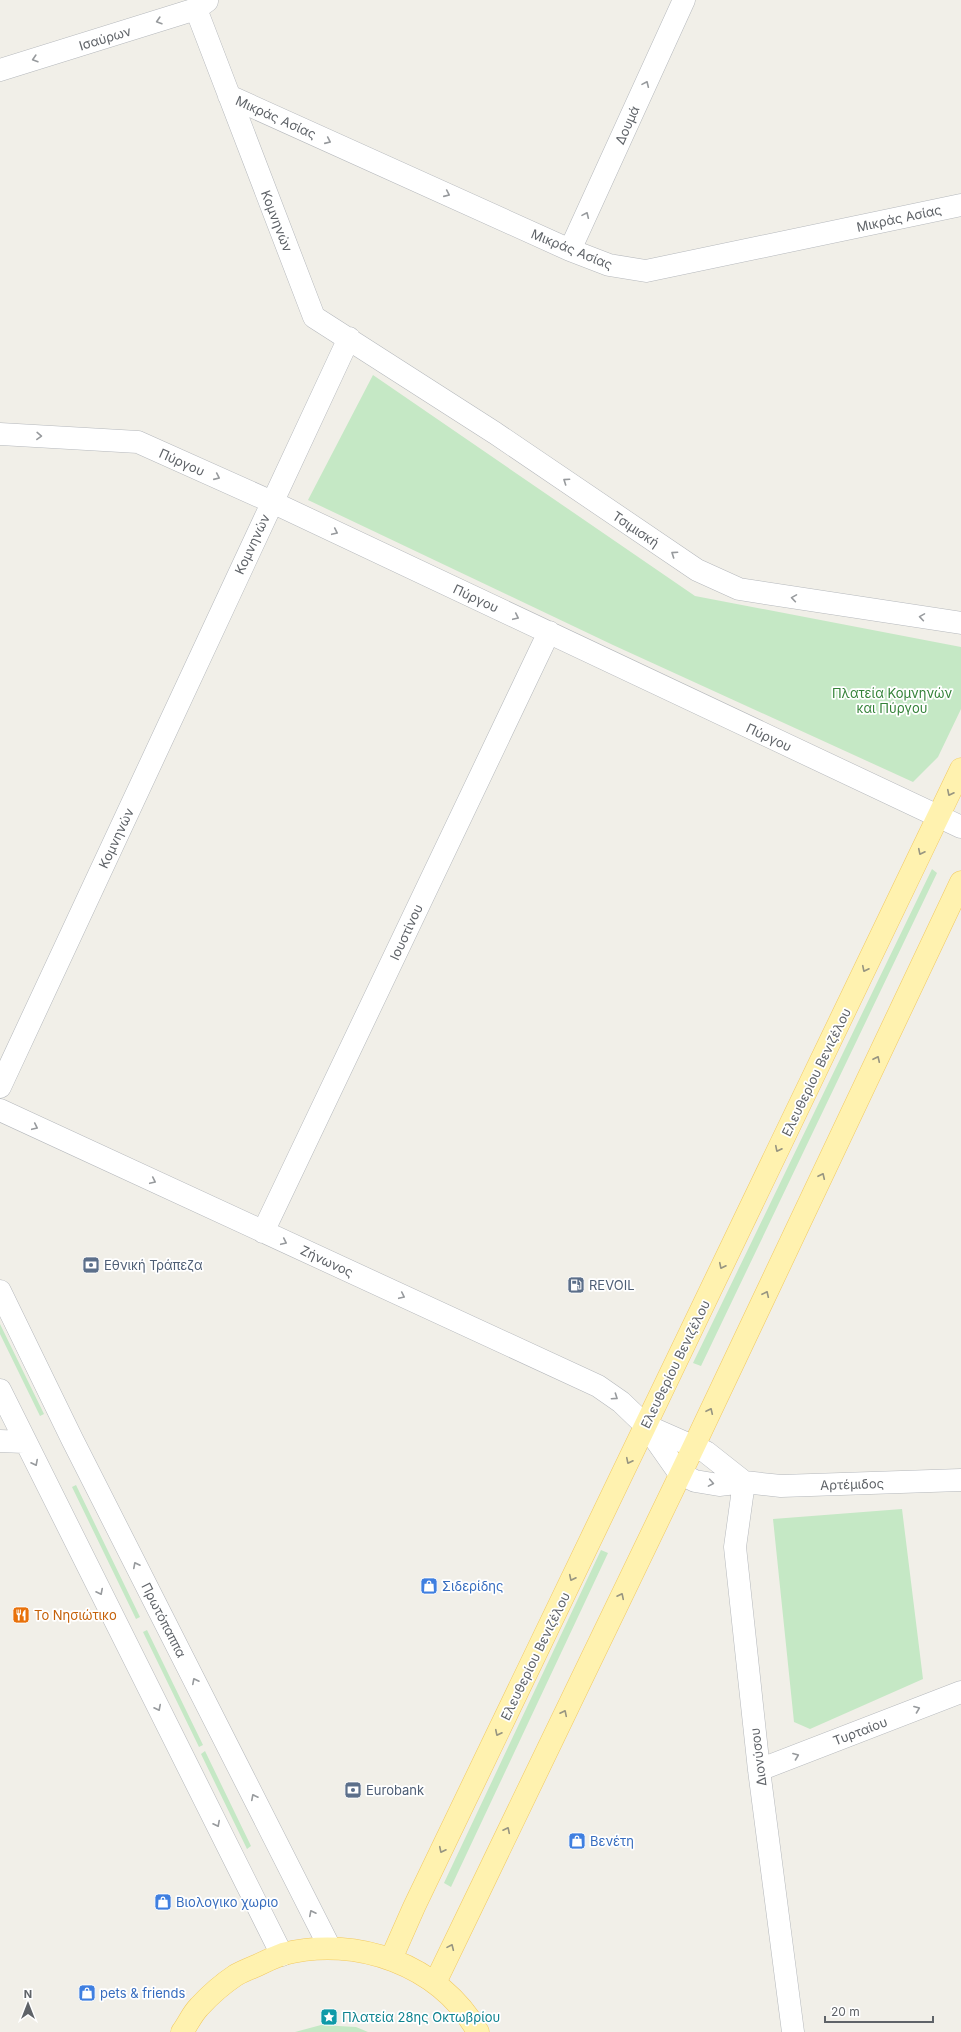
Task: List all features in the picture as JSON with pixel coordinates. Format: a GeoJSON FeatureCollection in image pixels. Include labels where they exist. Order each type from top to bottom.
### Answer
{"type":"FeatureCollection","features":[{"type":"Feature","properties":{"kind":"main road","name":"Ελευθερίου Βενιζέλου"},"geometry":{"type":"LineString","coordinates":[[391,1959],[421,1892],[961,769]]}},
{"type":"Feature","properties":{"kind":"main road"},"geometry":{"type":"LineString","coordinates":[[435,1983],[679,1473],[694,1446],[961,882]]}},
{"type":"Feature","properties":{"kind":"main road"},"geometry":{"type":"LineString","coordinates":[[182,2032],[198,2007],[236,1975],[282,1954],[330,1948],[361,1951],[391,1959],[414,1969],[435,1983],[470,2017],[478,2032]]}},
{"type":"Feature","properties":{"kind":"street","name":"Δουμά"},"geometry":{"type":"LineString","coordinates":[[570,250],[684,0]]}},
{"type":"Feature","properties":{"kind":"street","name":"Ισαύρων"},"geometry":{"type":"LineString","coordinates":[[0,70],[202,5]]}},
{"type":"Feature","properties":{"kind":"street","name":"Κομνηνών"},"geometry":{"type":"LineString","coordinates":[[0,1087],[349,338],[314,317],[229,96],[202,5]]}},
{"type":"Feature","properties":{"kind":"street","name":"Μικράς Ασίας"},"geometry":{"type":"LineString","coordinates":[[229,96],[570,250],[609,265],[646,271],[961,205]]}},
{"type":"Feature","properties":{"kind":"street","name":"Τσιμισκή"},"geometry":{"type":"LineString","coordinates":[[349,338],[495,433],[697,570],[739,589],[961,623]]}},
{"type":"Feature","properties":{"kind":"street","name":"Πύργου"},"geometry":{"type":"LineString","coordinates":[[0,434],[138,442],[272,502],[961,827]]}},
{"type":"Feature","properties":{"kind":"street","name":"Ιουστίνου"},"geometry":{"type":"LineString","coordinates":[[263,1232],[549,632]]}},
{"type":"Feature","properties":{"kind":"street","name":"Ζήνωνος"},"geometry":{"type":"LineString","coordinates":[[0,1110],[598,1386],[621,1402],[646,1426]]}},
{"type":"Feature","properties":{"kind":"street","name":"Πρωτόπαππα"},"geometry":{"type":"LineString","coordinates":[[0,1292],[72,1439],[330,1948]]}},
{"type":"Feature","properties":{"kind":"street"},"geometry":{"type":"LineString","coordinates":[[0,1390],[24,1442],[282,1954]]}},
{"type":"Feature","properties":{"kind":"street"},"geometry":{"type":"LineString","coordinates":[[646,1426],[694,1446],[721,1463],[744,1482]]}},
{"type":"Feature","properties":{"kind":"street"},"geometry":{"type":"LineString","coordinates":[[646,1426],[679,1473]]}},
{"type":"Feature","properties":{"kind":"street"},"geometry":{"type":"LineString","coordinates":[[0,1441],[24,1442]]}},
{"type":"Feature","properties":{"kind":"street","name":"Αρτέμιδος"},"geometry":{"type":"LineString","coordinates":[[679,1473],[696,1480],[719,1485],[744,1482],[781,1486],[961,1480]]}},
{"type":"Feature","properties":{"kind":"street","name":"Διονύσου"},"geometry":{"type":"LineString","coordinates":[[744,1482],[735,1547],[759,1770],[793,2032]]}},
{"type":"Feature","properties":{"kind":"street","name":"Τυρταίου"},"geometry":{"type":"LineString","coordinates":[[759,1770],[961,1692]]}},
{"type":"Feature","properties":{"kind":"green space","name":"Πλατεία Κομνηνών και Πύργου"},"geometry":{"type":"Polygon","coordinates":[[[373,375],[695,596],[961,647],[961,709],[938,757],[913,782],[613,645],[308,500],[373,375]]]}},
{"type":"Feature","properties":{"kind":"green space"},"geometry":{"type":"Polygon","coordinates":[[[932,869],[937,873],[701,1366],[693,1363],[932,869]]]}},
{"type":"Feature","properties":{"kind":"green space"},"geometry":{"type":"Polygon","coordinates":[[[0,1324],[44,1414],[40,1416],[0,1334],[0,1324]]]}},
{"type":"Feature","properties":{"kind":"green space"},"geometry":{"type":"Polygon","coordinates":[[[76,1485],[140,1617],[136,1619],[72,1487],[76,1485]]]}},
{"type":"Feature","properties":{"kind":"green space"},"geometry":{"type":"Polygon","coordinates":[[[902,1509],[923,1679],[810,1729],[794,1722],[773,1519],[902,1509]]]}},
{"type":"Feature","properties":{"kind":"green space"},"geometry":{"type":"Polygon","coordinates":[[[601,1550],[608,1553],[451,1887],[444,1883],[601,1550]]]}},
{"type":"Feature","properties":{"kind":"green space"},"geometry":{"type":"Polygon","coordinates":[[[147,1630],[203,1745],[199,1747],[143,1632],[147,1630]]]}},
{"type":"Feature","properties":{"kind":"green space"},"geometry":{"type":"Polygon","coordinates":[[[205,1751],[251,1846],[247,1849],[201,1754],[205,1751]]]}},
{"type":"Feature","properties":{"kind":"green space","name":"Πλατεία 28ης Οκτωβρίου"},"geometry":{"type":"Polygon","coordinates":[[[321,2025],[356,2027],[368,2032],[295,2032],[321,2025]]]}},
{"type":"Feature","properties":{"kind":"place","name":"Εθνική Τράπεζα"},"geometry":{"type":"Point","coordinates":[91,1265]}},
{"type":"Feature","properties":{"kind":"place","name":"REVOIL"},"geometry":{"type":"Point","coordinates":[576,1285]}},
{"type":"Feature","properties":{"kind":"place","name":"Σιδερίδης"},"geometry":{"type":"Point","coordinates":[429,1586]}},
{"type":"Feature","properties":{"kind":"place","name":"Το Νησιώτικο"},"geometry":{"type":"Point","coordinates":[21,1615]}},
{"type":"Feature","properties":{"kind":"place","name":"Eurobank"},"geometry":{"type":"Point","coordinates":[353,1790]}},
{"type":"Feature","properties":{"kind":"place","name":"Βενέτη"},"geometry":{"type":"Point","coordinates":[577,1841]}},
{"type":"Feature","properties":{"kind":"place","name":"Βιολογικο χωριο"},"geometry":{"type":"Point","coordinates":[163,1902]}},
{"type":"Feature","properties":{"kind":"place","name":"pets & friends"},"geometry":{"type":"Point","coordinates":[87,1993]}},
{"type":"Feature","properties":{"kind":"place","name":"Πλατεία 28ης Οκτωβρίου"},"geometry":{"type":"Point","coordinates":[329,2017]}}]}
